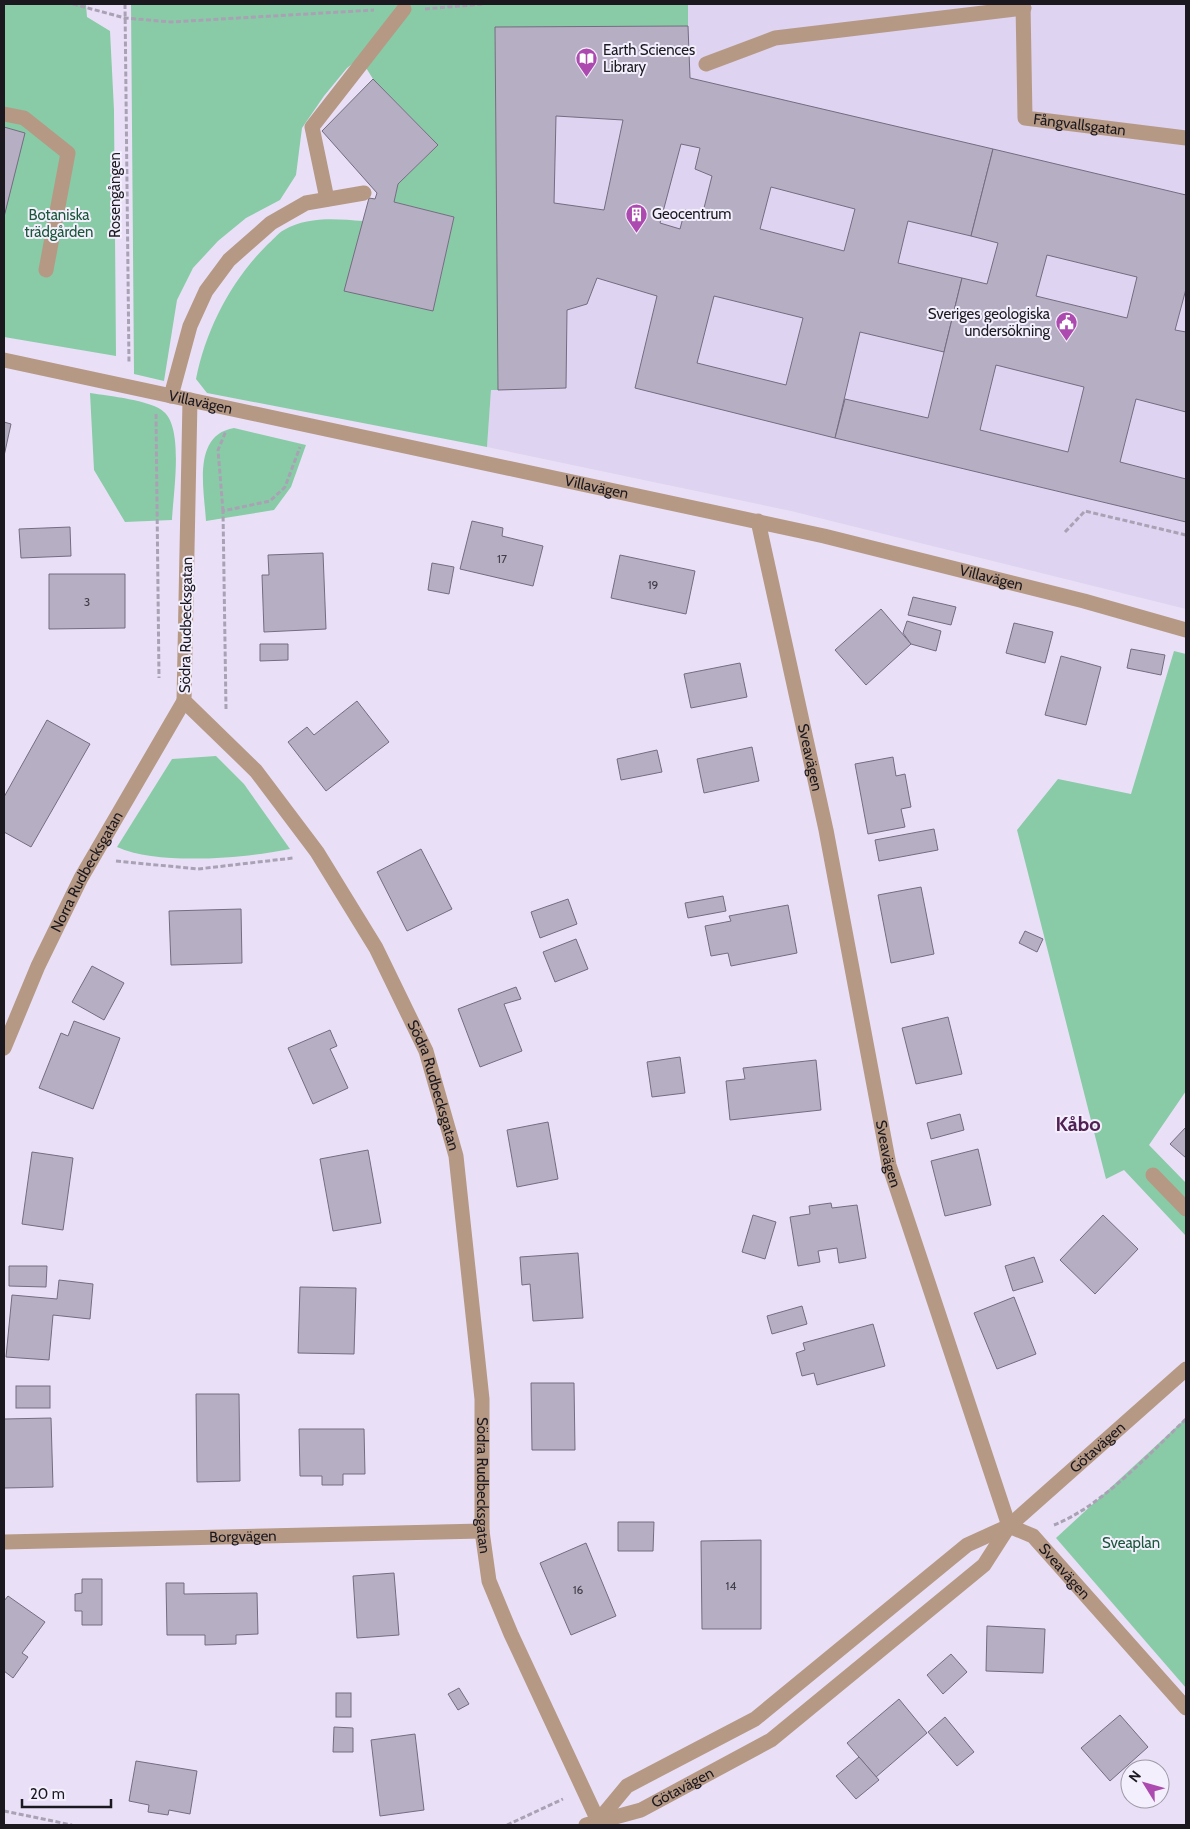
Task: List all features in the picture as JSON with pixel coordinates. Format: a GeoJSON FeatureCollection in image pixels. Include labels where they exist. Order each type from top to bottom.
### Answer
{"type":"FeatureCollection","features":[{"type":"Feature","properties":{"kind":"street"},"geometry":{"type":"LineString","coordinates":[[706,64],[775,38],[1024,6]]}},
{"type":"Feature","properties":{"kind":"street","name":"Fångvallsgatan"},"geometry":{"type":"LineString","coordinates":[[1024,6],[1025,118],[1186,138]]}},
{"type":"Feature","properties":{"kind":"street"},"geometry":{"type":"LineString","coordinates":[[327,199],[312,127],[404,9]]}},
{"type":"Feature","properties":{"kind":"street"},"geometry":{"type":"LineString","coordinates":[[4,114],[24,118],[68,152],[46,270]]}},
{"type":"Feature","properties":{"kind":"street"},"geometry":{"type":"LineString","coordinates":[[171,396],[190,326],[206,291],[229,260],[271,223],[306,203],[364,193]]}},
{"type":"Feature","properties":{"kind":"street","name":"Villavägen"},"geometry":{"type":"LineString","coordinates":[[4,360],[758,521],[1084,601],[1186,630]]}},
{"type":"Feature","properties":{"kind":"street","name":"Södra Rudbecksgatan"},"geometry":{"type":"LineString","coordinates":[[190,400],[184,702],[256,771],[319,855],[376,948],[426,1051],[456,1156],[482,1399],[482,1531],[489,1581],[595,1824]]}},
{"type":"Feature","properties":{"kind":"street","name":"Sveavägen"},"geometry":{"type":"LineString","coordinates":[[758,521],[826,830],[889,1165],[1009,1526],[1033,1536],[1186,1708]]}},
{"type":"Feature","properties":{"kind":"street","name":"Norra Rudbecksgatan"},"geometry":{"type":"LineString","coordinates":[[4,1048],[38,966],[92,858],[184,702]]}},
{"type":"Feature","properties":{"kind":"street"},"geometry":{"type":"LineString","coordinates":[[1153,1175],[1186,1209]]}},
{"type":"Feature","properties":{"kind":"street","name":"Götavägen"},"geometry":{"type":"LineString","coordinates":[[595,1824],[641,1810],[771,1740],[984,1565],[1009,1526],[1186,1369]]}},
{"type":"Feature","properties":{"kind":"street","name":"Götavägen"},"geometry":{"type":"LineString","coordinates":[[595,1824],[626,1786],[755,1719],[966,1544],[1009,1526]]}},
{"type":"Feature","properties":{"kind":"street","name":"Borgvägen"},"geometry":{"type":"LineString","coordinates":[[4,1542],[482,1531]]}},
{"type":"Feature","properties":{"kind":"path"},"geometry":{"type":"LineString","coordinates":[[73,4],[125,18],[171,22],[484,4]]}},
{"type":"Feature","properties":{"kind":"path","name":"Rosengången"},"geometry":{"type":"LineString","coordinates":[[125,4],[129,387]]}},
{"type":"Feature","properties":{"kind":"path"},"geometry":{"type":"LineString","coordinates":[[156,404],[159,683]]}},
{"type":"Feature","properties":{"kind":"path"},"geometry":{"type":"LineString","coordinates":[[223,511],[270,501],[285,486],[309,425]]}},
{"type":"Feature","properties":{"kind":"path"},"geometry":{"type":"LineString","coordinates":[[226,742],[223,511],[218,450],[227,429]]}},
{"type":"Feature","properties":{"kind":"path"},"geometry":{"type":"LineString","coordinates":[[1065,532],[1085,511],[1186,535]]}},
{"type":"Feature","properties":{"kind":"path"},"geometry":{"type":"LineString","coordinates":[[92,858],[198,869],[319,855]]}},
{"type":"Feature","properties":{"kind":"path"},"geometry":{"type":"LineString","coordinates":[[4,1811],[72,1825]]}},
{"type":"Feature","properties":{"kind":"shaded area"},"geometry":{"type":"Polygon","coordinates":[[[688,4],[1186,4],[1186,609],[791,511],[487,447],[491,390],[498,390],[495,27],[688,25],[688,4]]]}},
{"type":"Feature","properties":{"kind":"green space","name":"Botaniska trädgården"},"geometry":{"type":"Polygon","coordinates":[[[4,4],[86,4],[87,17],[110,31],[114,110],[116,356],[4,337],[4,4]]]}},
{"type":"Feature","properties":{"kind":"green space"},"geometry":{"type":"Polygon","coordinates":[[[131,4],[688,4],[688,26],[495,28],[498,390],[491,390],[487,447],[207,393],[196,379],[200,360],[213,324],[231,290],[267,245],[284,230],[303,222],[313,220],[363,221],[345,291],[433,311],[454,217],[394,202],[398,184],[438,145],[373,79],[360,58],[347,68],[324,96],[302,128],[296,175],[280,200],[246,218],[218,241],[193,268],[177,300],[164,381],[134,374],[131,4]]]}},
{"type":"Feature","properties":{"kind":"green space"},"geometry":{"type":"Polygon","coordinates":[[[90,393],[150,404],[164,412],[170,420],[176,447],[172,520],[125,522],[94,470],[90,393]]]}},
{"type":"Feature","properties":{"kind":"green space"},"geometry":{"type":"Polygon","coordinates":[[[234,428],[306,445],[291,487],[274,510],[206,521],[203,465],[206,452],[212,441],[221,433],[234,428]]]}},
{"type":"Feature","properties":{"kind":"green space"},"geometry":{"type":"Polygon","coordinates":[[[1174,651],[1186,654],[1186,1091],[1149,1145],[1186,1183],[1186,1236],[1124,1170],[1106,1179],[1017,830],[1058,779],[1131,794],[1174,651]]]}},
{"type":"Feature","properties":{"kind":"green space"},"geometry":{"type":"Polygon","coordinates":[[[216,756],[244,784],[290,849],[227,857],[178,858],[155,857],[117,847],[172,759],[216,756]]]}},
{"type":"Feature","properties":{"kind":"green space","name":"Sveaplan"},"geometry":{"type":"Polygon","coordinates":[[[1186,1418],[1186,1688],[1056,1538],[1186,1418]]]}},
{"type":"Feature","properties":{"kind":"building","name":"Geocentrum"},"geometry":{"type":"Polygon","coordinates":[[[688,26],[690,78],[993,149],[971,236],[908,221],[898,263],[962,278],[944,352],[860,332],[835,438],[635,388],[657,296],[597,278],[587,304],[567,310],[566,388],[498,390],[495,27],[688,26]],[[556,116],[554,203],[604,210],[623,120],[556,116]],[[681,144],[660,223],[680,229],[685,210],[702,216],[712,176],[695,169],[700,148],[681,144]],[[771,187],[760,229],[844,251],[855,209],[771,187]],[[714,296],[697,363],[786,385],[803,318],[714,296]]]}},
{"type":"Feature","properties":{"kind":"building"},"geometry":{"type":"Polygon","coordinates":[[[373,79],[438,145],[398,184],[394,202],[454,217],[433,311],[344,291],[369,198],[375,199],[377,193],[322,131],[373,79]]]}},
{"type":"Feature","properties":{"kind":"building"},"geometry":{"type":"Polygon","coordinates":[[[4,127],[25,133],[4,217],[4,127]]]}},
{"type":"Feature","properties":{"kind":"building","name":"Sveriges geologiska undersökning"},"geometry":{"type":"Polygon","coordinates":[[[993,149],[1186,195],[1186,289],[1175,330],[1186,332],[1186,412],[1136,399],[1120,462],[1186,479],[1186,522],[835,438],[845,399],[928,418],[962,278],[987,284],[998,243],[971,236],[993,149]],[[1047,255],[1036,296],[1127,318],[1137,277],[1047,255]],[[996,365],[980,430],[1068,452],[1084,387],[996,365]]]}},
{"type":"Feature","properties":{"kind":"building"},"geometry":{"type":"Polygon","coordinates":[[[4,422],[11,424],[4,456],[4,422]]]}},
{"type":"Feature","properties":{"kind":"building"},"geometry":{"type":"Polygon","coordinates":[[[472,521],[503,528],[502,536],[543,546],[533,586],[460,569],[472,521]]]}},
{"type":"Feature","properties":{"kind":"building"},"geometry":{"type":"Polygon","coordinates":[[[70,527],[71,556],[21,558],[19,529],[70,527]]]}},
{"type":"Feature","properties":{"kind":"building"},"geometry":{"type":"Polygon","coordinates":[[[323,553],[326,629],[264,632],[262,575],[269,575],[268,555],[323,553]]]}},
{"type":"Feature","properties":{"kind":"building"},"geometry":{"type":"Polygon","coordinates":[[[620,555],[695,571],[686,614],[611,598],[620,555]]]}},
{"type":"Feature","properties":{"kind":"building"},"geometry":{"type":"Polygon","coordinates":[[[432,563],[454,567],[449,594],[428,590],[432,563]]]}},
{"type":"Feature","properties":{"kind":"building"},"geometry":{"type":"Polygon","coordinates":[[[49,574],[125,574],[125,628],[49,629],[49,574]]]}},
{"type":"Feature","properties":{"kind":"building"},"geometry":{"type":"Polygon","coordinates":[[[913,597],[956,607],[951,625],[908,615],[913,597]]]}},
{"type":"Feature","properties":{"kind":"building"},"geometry":{"type":"Polygon","coordinates":[[[881,609],[911,644],[866,685],[835,650],[881,609]]]}},
{"type":"Feature","properties":{"kind":"building"},"geometry":{"type":"Polygon","coordinates":[[[907,621],[941,631],[936,651],[911,644],[903,633],[907,621]]]}},
{"type":"Feature","properties":{"kind":"building"},"geometry":{"type":"Polygon","coordinates":[[[1014,623],[1053,632],[1045,663],[1006,653],[1014,623]]]}},
{"type":"Feature","properties":{"kind":"building"},"geometry":{"type":"Polygon","coordinates":[[[260,644],[288,644],[288,660],[260,661],[260,644]]]}},
{"type":"Feature","properties":{"kind":"building"},"geometry":{"type":"Polygon","coordinates":[[[1131,649],[1165,655],[1161,675],[1127,668],[1131,649]]]}},
{"type":"Feature","properties":{"kind":"building"},"geometry":{"type":"Polygon","coordinates":[[[1061,656],[1101,667],[1086,725],[1045,715],[1061,656]]]}},
{"type":"Feature","properties":{"kind":"building"},"geometry":{"type":"Polygon","coordinates":[[[740,663],[747,697],[691,708],[684,674],[740,663]]]}},
{"type":"Feature","properties":{"kind":"building"},"geometry":{"type":"Polygon","coordinates":[[[357,701],[389,742],[326,791],[288,742],[307,727],[314,735],[357,701]]]}},
{"type":"Feature","properties":{"kind":"building"},"geometry":{"type":"Polygon","coordinates":[[[47,720],[90,744],[31,847],[4,832],[4,797],[47,720]]]}},
{"type":"Feature","properties":{"kind":"building"},"geometry":{"type":"Polygon","coordinates":[[[752,747],[759,781],[704,793],[697,759],[752,747]]]}},
{"type":"Feature","properties":{"kind":"building"},"geometry":{"type":"Polygon","coordinates":[[[657,750],[662,772],[621,780],[617,759],[657,750]]]}},
{"type":"Feature","properties":{"kind":"building"},"geometry":{"type":"Polygon","coordinates":[[[893,757],[896,776],[905,774],[911,807],[901,809],[905,827],[868,834],[855,764],[893,757]]]}},
{"type":"Feature","properties":{"kind":"building"},"geometry":{"type":"Polygon","coordinates":[[[934,829],[938,850],[879,861],[875,840],[934,829]]]}},
{"type":"Feature","properties":{"kind":"building"},"geometry":{"type":"Polygon","coordinates":[[[421,849],[452,909],[407,931],[377,872],[421,849]]]}},
{"type":"Feature","properties":{"kind":"building"},"geometry":{"type":"Polygon","coordinates":[[[921,887],[934,954],[891,963],[878,895],[921,887]]]}},
{"type":"Feature","properties":{"kind":"building"},"geometry":{"type":"Polygon","coordinates":[[[723,896],[726,911],[688,918],[685,903],[723,896]]]}},
{"type":"Feature","properties":{"kind":"building"},"geometry":{"type":"Polygon","coordinates":[[[568,899],[577,924],[540,938],[531,912],[568,899]]]}},
{"type":"Feature","properties":{"kind":"building"},"geometry":{"type":"Polygon","coordinates":[[[788,905],[797,953],[731,966],[728,953],[711,956],[705,926],[731,921],[729,916],[788,905]]]}},
{"type":"Feature","properties":{"kind":"building"},"geometry":{"type":"Polygon","coordinates":[[[241,909],[242,963],[171,965],[169,911],[241,909]]]}},
{"type":"Feature","properties":{"kind":"building"},"geometry":{"type":"Polygon","coordinates":[[[1025,931],[1043,939],[1037,952],[1019,943],[1025,931]]]}},
{"type":"Feature","properties":{"kind":"building"},"geometry":{"type":"Polygon","coordinates":[[[576,939],[588,969],[555,982],[543,952],[576,939]]]}},
{"type":"Feature","properties":{"kind":"building"},"geometry":{"type":"Polygon","coordinates":[[[92,966],[124,983],[104,1020],[72,1002],[92,966]]]}},
{"type":"Feature","properties":{"kind":"building"},"geometry":{"type":"Polygon","coordinates":[[[516,987],[521,999],[504,1004],[522,1051],[480,1067],[458,1009],[516,987]]]}},
{"type":"Feature","properties":{"kind":"building"},"geometry":{"type":"Polygon","coordinates":[[[948,1017],[962,1074],[916,1084],[902,1028],[948,1017]]]}},
{"type":"Feature","properties":{"kind":"building"},"geometry":{"type":"Polygon","coordinates":[[[74,1021],[120,1038],[93,1109],[39,1088],[61,1033],[68,1036],[74,1021]]]}},
{"type":"Feature","properties":{"kind":"building"},"geometry":{"type":"Polygon","coordinates":[[[330,1030],[337,1046],[330,1049],[348,1088],[313,1104],[288,1048],[330,1030]]]}},
{"type":"Feature","properties":{"kind":"building"},"geometry":{"type":"Polygon","coordinates":[[[680,1057],[685,1093],[652,1097],[647,1062],[680,1057]]]}},
{"type":"Feature","properties":{"kind":"building"},"geometry":{"type":"Polygon","coordinates":[[[816,1060],[821,1110],[730,1120],[726,1081],[745,1079],[743,1068],[816,1060]]]}},
{"type":"Feature","properties":{"kind":"building"},"geometry":{"type":"Polygon","coordinates":[[[960,1114],[964,1130],[931,1139],[927,1123],[960,1114]]]}},
{"type":"Feature","properties":{"kind":"building"},"geometry":{"type":"Polygon","coordinates":[[[548,1122],[558,1179],[517,1187],[507,1130],[548,1122]]]}},
{"type":"Feature","properties":{"kind":"building"},"geometry":{"type":"Polygon","coordinates":[[[1186,1127],[1186,1158],[1170,1144],[1186,1127]]]}},
{"type":"Feature","properties":{"kind":"building"},"geometry":{"type":"Polygon","coordinates":[[[978,1149],[991,1205],[945,1216],[931,1161],[978,1149]]]}},
{"type":"Feature","properties":{"kind":"building"},"geometry":{"type":"Polygon","coordinates":[[[368,1150],[381,1223],[333,1231],[320,1159],[368,1150]]]}},
{"type":"Feature","properties":{"kind":"building"},"geometry":{"type":"Polygon","coordinates":[[[32,1152],[73,1158],[63,1230],[22,1224],[32,1152]]]}},
{"type":"Feature","properties":{"kind":"building"},"geometry":{"type":"Polygon","coordinates":[[[831,1203],[832,1208],[857,1205],[866,1258],[839,1263],[837,1248],[818,1251],[820,1262],[798,1266],[790,1217],[810,1214],[809,1206],[831,1203]]]}},
{"type":"Feature","properties":{"kind":"building"},"geometry":{"type":"Polygon","coordinates":[[[753,1215],[776,1222],[765,1259],[742,1252],[753,1215]]]}},
{"type":"Feature","properties":{"kind":"building"},"geometry":{"type":"Polygon","coordinates":[[[1103,1215],[1138,1249],[1095,1294],[1060,1260],[1103,1215]]]}},
{"type":"Feature","properties":{"kind":"building"},"geometry":{"type":"Polygon","coordinates":[[[578,1253],[583,1318],[533,1321],[530,1284],[522,1285],[520,1257],[578,1253]]]}},
{"type":"Feature","properties":{"kind":"building"},"geometry":{"type":"Polygon","coordinates":[[[1034,1257],[1043,1282],[1013,1291],[1005,1266],[1034,1257]]]}},
{"type":"Feature","properties":{"kind":"building"},"geometry":{"type":"Polygon","coordinates":[[[9,1266],[47,1266],[46,1287],[9,1286],[9,1266]]]}},
{"type":"Feature","properties":{"kind":"building"},"geometry":{"type":"Polygon","coordinates":[[[59,1280],[93,1284],[90,1319],[53,1315],[49,1360],[6,1357],[12,1295],[57,1299],[59,1280]]]}},
{"type":"Feature","properties":{"kind":"building"},"geometry":{"type":"Polygon","coordinates":[[[300,1287],[356,1288],[354,1354],[298,1353],[300,1287]]]}},
{"type":"Feature","properties":{"kind":"building"},"geometry":{"type":"Polygon","coordinates":[[[1014,1297],[1036,1354],[997,1369],[974,1313],[1014,1297]]]}},
{"type":"Feature","properties":{"kind":"building"},"geometry":{"type":"Polygon","coordinates":[[[802,1306],[807,1324],[772,1334],[767,1316],[802,1306]]]}},
{"type":"Feature","properties":{"kind":"building"},"geometry":{"type":"Polygon","coordinates":[[[873,1324],[885,1366],[817,1385],[814,1373],[802,1376],[796,1353],[805,1350],[803,1343],[873,1324]]]}},
{"type":"Feature","properties":{"kind":"building"},"geometry":{"type":"Polygon","coordinates":[[[531,1383],[574,1383],[575,1450],[532,1450],[531,1383]]]}},
{"type":"Feature","properties":{"kind":"building"},"geometry":{"type":"Polygon","coordinates":[[[16,1386],[50,1386],[50,1408],[16,1408],[16,1386]]]}},
{"type":"Feature","properties":{"kind":"building"},"geometry":{"type":"Polygon","coordinates":[[[196,1394],[239,1394],[240,1481],[197,1482],[196,1394]]]}},
{"type":"Feature","properties":{"kind":"building"},"geometry":{"type":"Polygon","coordinates":[[[51,1418],[53,1487],[4,1488],[4,1419],[51,1418]]]}},
{"type":"Feature","properties":{"kind":"building"},"geometry":{"type":"Polygon","coordinates":[[[299,1429],[364,1429],[365,1474],[343,1474],[343,1485],[322,1485],[322,1476],[300,1476],[299,1429]]]}},
{"type":"Feature","properties":{"kind":"building"},"geometry":{"type":"Polygon","coordinates":[[[618,1522],[654,1522],[653,1551],[618,1551],[618,1522]]]}},
{"type":"Feature","properties":{"kind":"building"},"geometry":{"type":"Polygon","coordinates":[[[761,1540],[761,1629],[702,1629],[701,1541],[761,1540]]]}},
{"type":"Feature","properties":{"kind":"building"},"geometry":{"type":"Polygon","coordinates":[[[586,1543],[616,1616],[571,1635],[540,1563],[586,1543]]]}},
{"type":"Feature","properties":{"kind":"building"},"geometry":{"type":"Polygon","coordinates":[[[394,1573],[399,1635],[357,1638],[353,1576],[394,1573]]]}},
{"type":"Feature","properties":{"kind":"building"},"geometry":{"type":"Polygon","coordinates":[[[82,1579],[102,1579],[102,1625],[82,1625],[82,1611],[75,1611],[75,1594],[82,1593],[82,1579]]]}},
{"type":"Feature","properties":{"kind":"building"},"geometry":{"type":"Polygon","coordinates":[[[166,1583],[184,1583],[184,1594],[257,1593],[258,1634],[236,1635],[236,1644],[205,1645],[205,1635],[167,1635],[166,1583]]]}},
{"type":"Feature","properties":{"kind":"building"},"geometry":{"type":"Polygon","coordinates":[[[8,1596],[45,1622],[22,1653],[28,1657],[13,1678],[4,1671],[4,1601],[8,1596]]]}},
{"type":"Feature","properties":{"kind":"building"},"geometry":{"type":"Polygon","coordinates":[[[987,1626],[1045,1629],[1043,1673],[986,1671],[987,1626]]]}},
{"type":"Feature","properties":{"kind":"building"},"geometry":{"type":"Polygon","coordinates":[[[951,1654],[967,1672],[943,1694],[927,1675],[951,1654]]]}},
{"type":"Feature","properties":{"kind":"building"},"geometry":{"type":"Polygon","coordinates":[[[459,1688],[469,1704],[458,1710],[448,1694],[459,1688]]]}},
{"type":"Feature","properties":{"kind":"building"},"geometry":{"type":"Polygon","coordinates":[[[336,1693],[351,1693],[351,1717],[336,1717],[336,1693]]]}},
{"type":"Feature","properties":{"kind":"building"},"geometry":{"type":"Polygon","coordinates":[[[899,1699],[927,1733],[876,1777],[847,1743],[899,1699]]]}},
{"type":"Feature","properties":{"kind":"building"},"geometry":{"type":"Polygon","coordinates":[[[1120,1715],[1148,1747],[1135,1759],[1120,1759],[1120,1772],[1110,1781],[1081,1748],[1120,1715]]]}},
{"type":"Feature","properties":{"kind":"building"},"geometry":{"type":"Polygon","coordinates":[[[945,1717],[974,1752],[957,1766],[928,1732],[945,1717]]]}},
{"type":"Feature","properties":{"kind":"building"},"geometry":{"type":"Polygon","coordinates":[[[334,1727],[353,1728],[353,1752],[333,1752],[334,1727]]]}},
{"type":"Feature","properties":{"kind":"building"},"geometry":{"type":"Polygon","coordinates":[[[415,1734],[424,1810],[380,1816],[371,1740],[415,1734]]]}},
{"type":"Feature","properties":{"kind":"building"},"geometry":{"type":"Polygon","coordinates":[[[859,1757],[879,1780],[856,1799],[836,1776],[859,1757]]]}},
{"type":"Feature","properties":{"kind":"building"},"geometry":{"type":"Polygon","coordinates":[[[136,1761],[197,1771],[190,1814],[169,1810],[168,1815],[148,1812],[149,1805],[129,1801],[136,1761]]]}},
{"type":"Feature","properties":{"kind":"place","name":"Earth Sciences Library"},"geometry":{"type":"Point","coordinates":[587,78]}},
{"type":"Feature","properties":{"kind":"place","name":"Geocentrum"},"geometry":{"type":"Point","coordinates":[636,233]}},
{"type":"Feature","properties":{"kind":"place","name":"Sveriges geologiska undersökning"},"geometry":{"type":"Point","coordinates":[1066,342]}},
{"type":"Feature","properties":{"kind":"district","name":"Kåbo"},"geometry":{"type":"Point","coordinates":[1078,1124]}}]}
